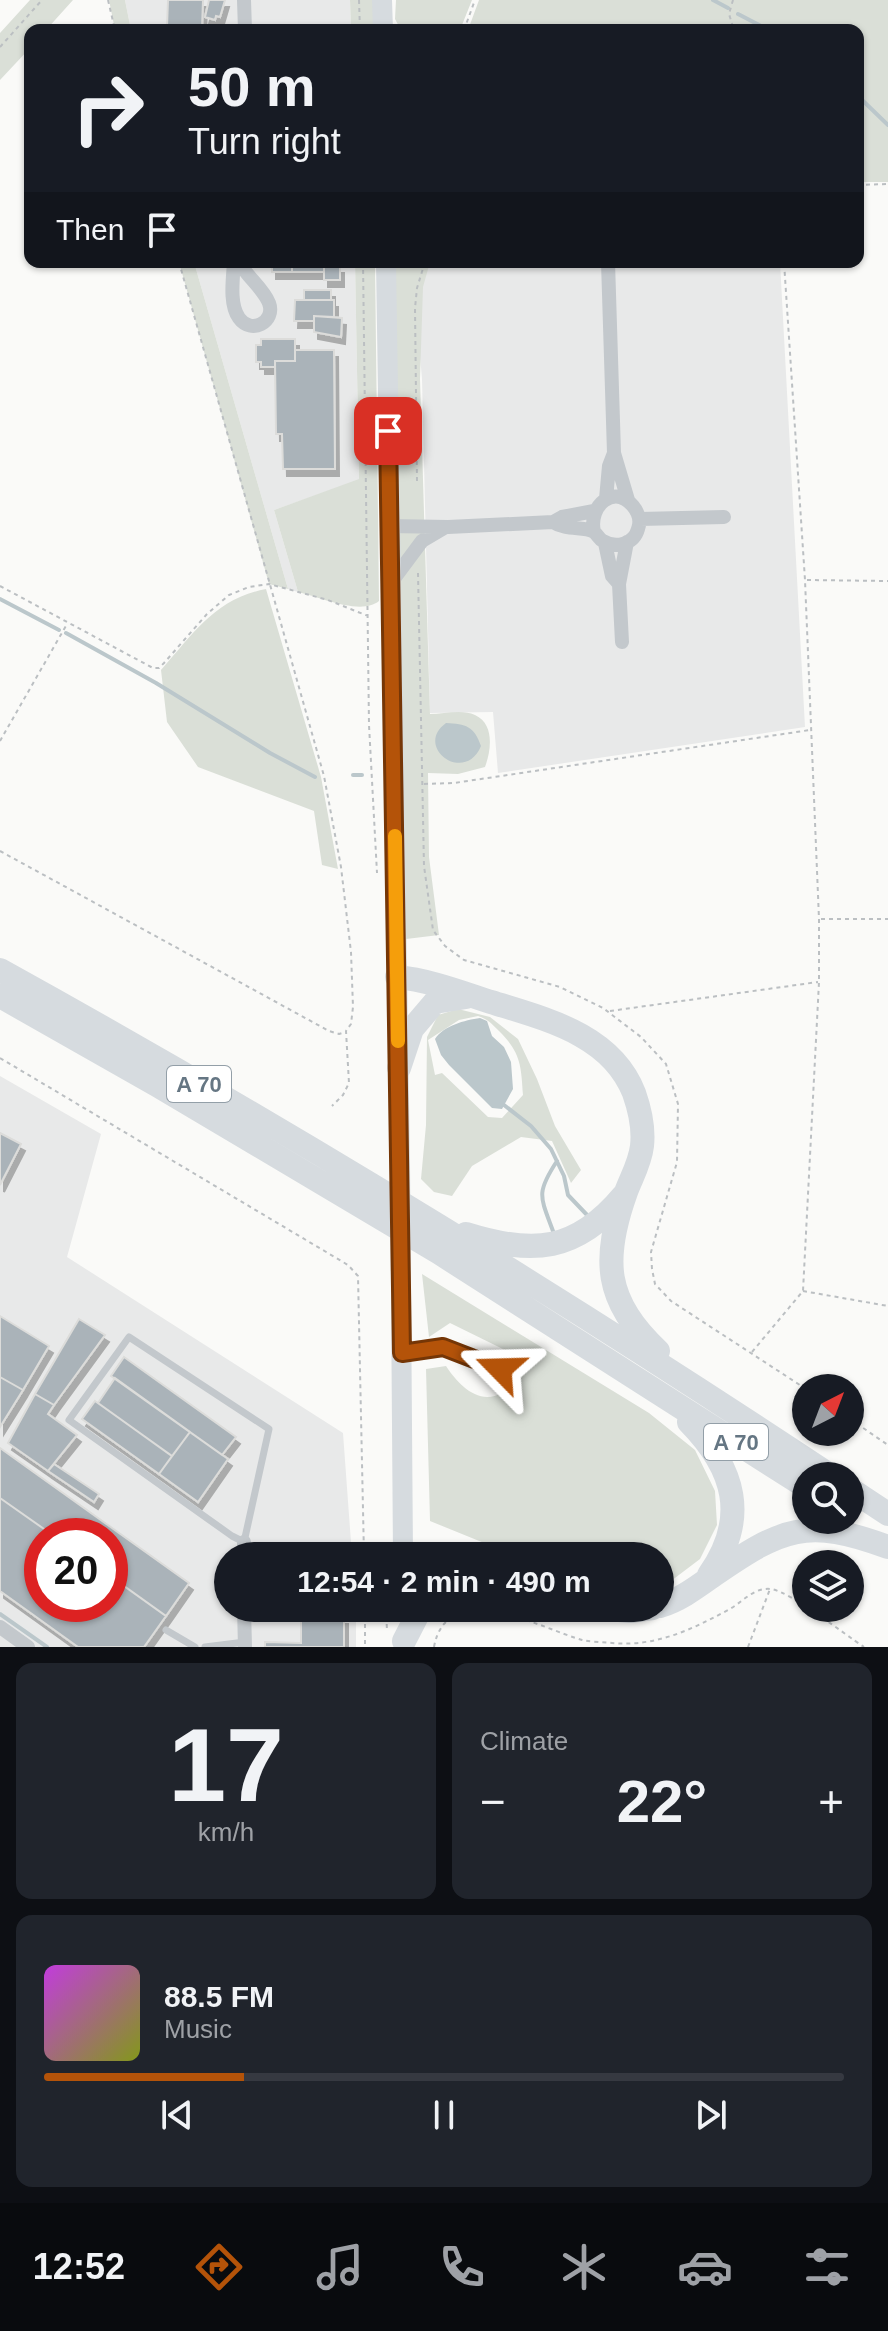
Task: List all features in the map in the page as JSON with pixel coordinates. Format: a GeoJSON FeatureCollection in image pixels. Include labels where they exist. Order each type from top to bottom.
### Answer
{"type":"FeatureCollection","features":[{"type":"Feature","properties":{"kind":"highway","name":"A 70"},"geometry":{"type":"LineString","coordinates":[[0,970],[339,1165],[810,1462]]}},
{"type":"Feature","properties":{"kind":"highway"},"geometry":{"type":"LineString","coordinates":[[397,977],[426,982],[555,1023],[603,1049],[620,1067],[639,1106],[643,1131],[639,1160],[626,1192],[611,1259],[612,1278],[618,1300],[632,1325],[701,1391]]}},
{"type":"Feature","properties":{"kind":"highway","name":"A 70"},"geometry":{"type":"LineString","coordinates":[[0,996],[438,1252],[792,1478]]}},
{"type":"Feature","properties":{"kind":"highway"},"geometry":{"type":"LineString","coordinates":[[399,1068],[412,1029],[435,1002],[472,996]]}},
{"type":"Feature","properties":{"kind":"highway"},"geometry":{"type":"LineString","coordinates":[[437,1225],[510,1245],[557,1243],[590,1230],[626,1192]]}},
{"type":"Feature","properties":{"kind":"highway"},"geometry":{"type":"LineString","coordinates":[[666,1397],[713,1449],[724,1467],[730,1488],[733,1511],[729,1539],[701,1584]]}},
{"type":"Feature","properties":{"kind":"highway"},"geometry":{"type":"LineString","coordinates":[[864,1498],[888,1514]]}},
{"type":"Feature","properties":{"kind":"highway"},"geometry":{"type":"LineString","coordinates":[[864,1527],[888,1545]]}},
{"type":"Feature","properties":{"kind":"highway"},"geometry":{"type":"LineString","coordinates":[[674,1600],[752,1549],[788,1534],[815,1529],[888,1545]]}},
{"type":"Feature","properties":{"kind":"highway"},"geometry":{"type":"LineString","coordinates":[[398,1641],[411,1622]]}},
{"type":"Feature","properties":{"kind":"main road"},"geometry":{"type":"LineString","coordinates":[[382,0],[383,24]]}},
{"type":"Feature","properties":{"kind":"main road"},"geometry":{"type":"LineString","coordinates":[[386,268],[403,1542]]}},
{"type":"Feature","properties":{"kind":"street"},"geometry":{"type":"LineString","coordinates":[[244,0],[245,24]]}},
{"type":"Feature","properties":{"kind":"street"},"geometry":{"type":"LineString","coordinates":[[608,268],[614,453],[628,500],[636,508],[640,519],[639,528],[627,542],[619,584],[622,642]]}},
{"type":"Feature","properties":{"kind":"street"},"geometry":{"type":"LineString","coordinates":[[606,499],[609,466],[614,453]]}},
{"type":"Feature","properties":{"kind":"street"},"geometry":{"type":"LineString","coordinates":[[619,584],[612,576],[605,543],[594,532],[592,521],[594,511],[606,499],[617,497],[628,500]]}},
{"type":"Feature","properties":{"kind":"street"},"geometry":{"type":"LineString","coordinates":[[389,526],[448,527],[553,522],[562,517],[594,511]]}},
{"type":"Feature","properties":{"kind":"street"},"geometry":{"type":"LineString","coordinates":[[640,519],[724,517]]}},
{"type":"Feature","properties":{"kind":"street"},"geometry":{"type":"LineString","coordinates":[[553,522],[561,528],[594,532]]}},
{"type":"Feature","properties":{"kind":"street"},"geometry":{"type":"LineString","coordinates":[[390,585],[422,541],[448,527]]}},
{"type":"Feature","properties":{"kind":"street"},"geometry":{"type":"LineString","coordinates":[[605,543],[616,545],[627,542]]}},
{"type":"Feature","properties":{"kind":"street"},"geometry":{"type":"LineString","coordinates":[[244,1622],[245,1645]]}},
{"type":"Feature","properties":{"kind":"street"},"geometry":{"type":"LineString","coordinates":[[0,1627],[28,1647]]}},
{"type":"Feature","properties":{"kind":"lane"},"geometry":{"type":"LineString","coordinates":[[129,1337],[269,1429],[244,1549],[232,1536],[69,1420],[129,1337]]}},
{"type":"Feature","properties":{"kind":"lane"},"geometry":{"type":"LineString","coordinates":[[402,1353],[443,1347],[500,1369]]}},
{"type":"Feature","properties":{"kind":"lane"},"geometry":{"type":"LineString","coordinates":[[166,1630],[188,1646],[195,1647]]}},
{"type":"Feature","properties":{"kind":"lane"},"geometry":{"type":"LineString","coordinates":[[205,1647],[245,1645]]}},
{"type":"Feature","properties":{"kind":"path"},"geometry":{"type":"LineString","coordinates":[[0,47],[42,0]]}},
{"type":"Feature","properties":{"kind":"path"},"geometry":{"type":"LineString","coordinates":[[108,0],[114,24]]}},
{"type":"Feature","properties":{"kind":"path"},"geometry":{"type":"LineString","coordinates":[[359,0],[360,24]]}},
{"type":"Feature","properties":{"kind":"path"},"geometry":{"type":"LineString","coordinates":[[466,24],[475,0]]}},
{"type":"Feature","properties":{"kind":"path"},"geometry":{"type":"LineString","coordinates":[[732,24],[729,14],[733,0]]}},
{"type":"Feature","properties":{"kind":"path"},"geometry":{"type":"LineString","coordinates":[[864,185],[888,184]]}},
{"type":"Feature","properties":{"kind":"path"},"geometry":{"type":"LineString","coordinates":[[0,851],[329,1031],[339,1034],[351,1024],[351,952],[341,867],[324,776],[181,268]]}},
{"type":"Feature","properties":{"kind":"path"},"geometry":{"type":"LineString","coordinates":[[363,268],[369,725],[377,876]]}},
{"type":"Feature","properties":{"kind":"path"},"geometry":{"type":"LineString","coordinates":[[417,481],[415,308],[423,268]]}},
{"type":"Feature","properties":{"kind":"path"},"geometry":{"type":"LineString","coordinates":[[752,1352],[803,1291],[819,982],[805,580],[784,268]]}},
{"type":"Feature","properties":{"kind":"path"},"geometry":{"type":"LineString","coordinates":[[805,580],[888,581]]}},
{"type":"Feature","properties":{"kind":"path"},"geometry":{"type":"LineString","coordinates":[[0,586],[146,666],[159,668],[207,614],[229,595],[249,587],[269,584],[328,600],[368,616]]}},
{"type":"Feature","properties":{"kind":"path"},"geometry":{"type":"LineString","coordinates":[[0,741],[68,623]]}},
{"type":"Feature","properties":{"kind":"path"},"geometry":{"type":"LineString","coordinates":[[423,784],[454,783],[811,730]]}},
{"type":"Feature","properties":{"kind":"path"},"geometry":{"type":"LineString","coordinates":[[819,919],[888,919]]}},
{"type":"Feature","properties":{"kind":"path"},"geometry":{"type":"LineString","coordinates":[[608,1012],[819,982]]}},
{"type":"Feature","properties":{"kind":"path"},"geometry":{"type":"LineString","coordinates":[[332,1106],[349,1083],[346,1031]]}},
{"type":"Feature","properties":{"kind":"path"},"geometry":{"type":"LineString","coordinates":[[0,1058],[348,1265],[358,1276],[364,1542]]}},
{"type":"Feature","properties":{"kind":"path"},"geometry":{"type":"LineString","coordinates":[[803,1291],[888,1306]]}},
{"type":"Feature","properties":{"kind":"path"},"geometry":{"type":"LineString","coordinates":[[864,1429],[888,1445]]}},
{"type":"Feature","properties":{"kind":"path"},"geometry":{"type":"LineString","coordinates":[[748,1647],[770,1589]]}},
{"type":"Feature","properties":{"kind":"path"},"geometry":{"type":"LineString","coordinates":[[365,1622],[365,1647]]}},
{"type":"Feature","properties":{"kind":"path"},"geometry":{"type":"LineString","coordinates":[[391,1622],[398,1641]]}},
{"type":"Feature","properties":{"kind":"shaded area"},"geometry":{"type":"Polygon","coordinates":[[[30,0],[73,0],[51,24],[24,24],[24,54],[0,80],[0,33],[30,0]]]}},
{"type":"Feature","properties":{"kind":"shaded area"},"geometry":{"type":"Polygon","coordinates":[[[109,0],[125,0],[130,24],[114,24],[109,0]]]}},
{"type":"Feature","properties":{"kind":"shaded area"},"geometry":{"type":"Polygon","coordinates":[[[125,0],[350,0],[351,24],[130,24],[125,0]]]}},
{"type":"Feature","properties":{"kind":"shaded area"},"geometry":{"type":"Polygon","coordinates":[[[350,0],[373,0],[373,24],[351,24],[350,0]]]}},
{"type":"Feature","properties":{"kind":"shaded area"},"geometry":{"type":"Polygon","coordinates":[[[396,0],[472,0],[462,24],[398,24],[396,0]]]}},
{"type":"Feature","properties":{"kind":"shaded area"},"geometry":{"type":"Polygon","coordinates":[[[479,0],[888,0],[888,182],[864,182],[864,24],[470,24],[479,0]]]}},
{"type":"Feature","properties":{"kind":"shaded area"},"geometry":{"type":"Polygon","coordinates":[[[181,268],[196,268],[288,589],[269,584],[181,268]]]}},
{"type":"Feature","properties":{"kind":"shaded area"},"geometry":{"type":"Polygon","coordinates":[[[196,268],[355,268],[359,480],[274,510],[298,592],[288,589],[196,268]]]}},
{"type":"Feature","properties":{"kind":"shaded area"},"geometry":{"type":"Polygon","coordinates":[[[355,268],[375,268],[379,601],[362,607],[351,606],[298,592],[274,510],[359,479],[355,268]]]}},
{"type":"Feature","properties":{"kind":"shaded area"},"geometry":{"type":"Polygon","coordinates":[[[387,268],[428,268],[423,287],[420,379],[430,714],[459,712],[475,715],[486,725],[490,738],[485,767],[458,774],[428,773],[429,857],[439,935],[398,940],[387,268]]]}},
{"type":"Feature","properties":{"kind":"shaded area"},"geometry":{"type":"Polygon","coordinates":[[[413,268],[780,268],[805,727],[498,773],[493,712],[430,713],[422,379],[413,268]]]}},
{"type":"Feature","properties":{"kind":"shaded area"},"geometry":{"type":"Polygon","coordinates":[[[266,589],[321,777],[338,869],[322,865],[314,811],[198,767],[167,722],[161,670],[219,609],[248,594],[266,589]]]}},
{"type":"Feature","properties":{"kind":"shaded area"},"geometry":{"type":"Polygon","coordinates":[[[446,723],[464,725],[472,730],[481,746],[474,757],[464,762],[454,762],[438,751],[435,742],[437,732],[446,723]]]}},
{"type":"Feature","properties":{"kind":"shaded area"},"geometry":{"type":"Polygon","coordinates":[[[458,1009],[490,1017],[518,1039],[555,1126],[581,1170],[571,1183],[552,1141],[521,1137],[472,1166],[452,1196],[434,1192],[421,1179],[426,1125],[427,1037],[438,1015],[458,1009]],[[481,1017],[459,1020],[428,1040],[435,1075],[442,1073],[488,1117],[502,1118],[523,1095],[520,1067],[516,1053],[506,1039],[481,1017]]]}},
{"type":"Feature","properties":{"kind":"shaded area"},"geometry":{"type":"Polygon","coordinates":[[[480,1018],[487,1021],[492,1036],[504,1047],[511,1062],[513,1089],[502,1109],[492,1108],[449,1065],[435,1039],[449,1027],[480,1018]]]}},
{"type":"Feature","properties":{"kind":"shaded area"},"geometry":{"type":"Polygon","coordinates":[[[0,1076],[101,1134],[67,1257],[343,1433],[351,1542],[214,1542],[214,1622],[356,1622],[356,1647],[0,1647],[0,1076]]]}},
{"type":"Feature","properties":{"kind":"shaded area"},"geometry":{"type":"Polygon","coordinates":[[[422,1274],[649,1413],[695,1450],[715,1491],[717,1525],[700,1559],[674,1579],[674,1542],[482,1542],[430,1521],[426,1369],[446,1366],[463,1386],[485,1397],[506,1391],[517,1379],[517,1370],[513,1354],[450,1323],[429,1337],[422,1274]]]}},
{"type":"Feature","properties":{"kind":"building"},"geometry":{"type":"Polygon","coordinates":[[[168,0],[203,0],[202,24],[167,24],[168,0]]]}},
{"type":"Feature","properties":{"kind":"building"},"geometry":{"type":"Polygon","coordinates":[[[209,0],[225,0],[220,17],[216,16],[215,20],[205,17],[209,0]]]}},
{"type":"Feature","properties":{"kind":"building"},"geometry":{"type":"Polygon","coordinates":[[[272,268],[292,268],[292,272],[272,272],[272,268]]]}},
{"type":"Feature","properties":{"kind":"building"},"geometry":{"type":"Polygon","coordinates":[[[292,268],[324,268],[324,272],[292,272],[292,268]]]}},
{"type":"Feature","properties":{"kind":"building"},"geometry":{"type":"Polygon","coordinates":[[[324,268],[340,268],[340,280],[324,280],[324,268]]]}},
{"type":"Feature","properties":{"kind":"building"},"geometry":{"type":"Polygon","coordinates":[[[304,290],[331,290],[331,300],[304,300],[304,290]]]}},
{"type":"Feature","properties":{"kind":"building"},"geometry":{"type":"Polygon","coordinates":[[[295,300],[334,300],[334,317],[314,316],[314,321],[294,321],[295,300]]]}},
{"type":"Feature","properties":{"kind":"building"},"geometry":{"type":"Polygon","coordinates":[[[314,316],[342,318],[341,337],[314,332],[314,316]]]}},
{"type":"Feature","properties":{"kind":"building"},"geometry":{"type":"Polygon","coordinates":[[[261,339],[295,339],[295,361],[275,361],[275,367],[261,367],[261,362],[256,362],[256,345],[261,345],[261,339]]]}},
{"type":"Feature","properties":{"kind":"building"},"geometry":{"type":"Polygon","coordinates":[[[295,350],[334,350],[335,469],[283,469],[282,434],[276,434],[275,361],[295,361],[295,350]]]}},
{"type":"Feature","properties":{"kind":"building"},"geometry":{"type":"Polygon","coordinates":[[[0,1133],[21,1144],[0,1185],[0,1133]]]}},
{"type":"Feature","properties":{"kind":"building"},"geometry":{"type":"Polygon","coordinates":[[[0,1316],[49,1346],[23,1390],[0,1377],[0,1316]]]}},
{"type":"Feature","properties":{"kind":"building"},"geometry":{"type":"Polygon","coordinates":[[[79,1319],[105,1335],[54,1405],[35,1394],[79,1319]]]}},
{"type":"Feature","properties":{"kind":"building"},"geometry":{"type":"Polygon","coordinates":[[[124,1357],[236,1437],[222,1455],[111,1376],[124,1357]]]}},
{"type":"Feature","properties":{"kind":"building"},"geometry":{"type":"Polygon","coordinates":[[[0,1377],[23,1390],[0,1427],[0,1377]]]}},
{"type":"Feature","properties":{"kind":"building"},"geometry":{"type":"Polygon","coordinates":[[[115,1378],[190,1432],[172,1456],[98,1403],[115,1378]]]}},
{"type":"Feature","properties":{"kind":"building"},"geometry":{"type":"Polygon","coordinates":[[[35,1394],[54,1405],[48,1414],[77,1435],[48,1471],[8,1443],[35,1394]]]}},
{"type":"Feature","properties":{"kind":"building"},"geometry":{"type":"Polygon","coordinates":[[[95,1401],[172,1456],[159,1474],[82,1419],[95,1401]]]}},
{"type":"Feature","properties":{"kind":"building"},"geometry":{"type":"Polygon","coordinates":[[[190,1432],[228,1459],[198,1502],[159,1474],[190,1432]]]}},
{"type":"Feature","properties":{"kind":"building"},"geometry":{"type":"Polygon","coordinates":[[[0,1448],[98,1518],[28,1518],[0,1498],[0,1448]]]}},
{"type":"Feature","properties":{"kind":"building"},"geometry":{"type":"Polygon","coordinates":[[[54,1464],[99,1494],[94,1502],[48,1471],[54,1464]]]}},
{"type":"Feature","properties":{"kind":"building"},"geometry":{"type":"Polygon","coordinates":[[[0,1498],[28,1518],[24,1518],[24,1608],[0,1591],[0,1498]]]}},
{"type":"Feature","properties":{"kind":"building"},"geometry":{"type":"Polygon","coordinates":[[[128,1539],[189,1583],[166,1616],[128,1589],[128,1539]]]}},
{"type":"Feature","properties":{"kind":"building"},"geometry":{"type":"Polygon","coordinates":[[[128,1589],[166,1616],[144,1647],[78,1647],[43,1622],[128,1622],[128,1589]]]}},
{"type":"Feature","properties":{"kind":"building"},"geometry":{"type":"Polygon","coordinates":[[[301,1622],[344,1622],[344,1647],[265,1647],[265,1642],[301,1643],[301,1622]]]}},
{"type":"Feature","properties":{"kind":"waterway"},"geometry":{"type":"LineString","coordinates":[[713,0],[728,8]]}},
{"type":"Feature","properties":{"kind":"waterway"},"geometry":{"type":"LineString","coordinates":[[738,14],[757,24]]}},
{"type":"Feature","properties":{"kind":"waterway"},"geometry":{"type":"LineString","coordinates":[[864,102],[888,125]]}},
{"type":"Feature","properties":{"kind":"waterway"},"geometry":{"type":"LineString","coordinates":[[0,599],[59,630]]}},
{"type":"Feature","properties":{"kind":"waterway"},"geometry":{"type":"LineString","coordinates":[[66,633],[315,777]]}},
{"type":"Feature","properties":{"kind":"waterway"},"geometry":{"type":"LineString","coordinates":[[353,775],[362,775]]}},
{"type":"Feature","properties":{"kind":"waterway"},"geometry":{"type":"LineString","coordinates":[[504,1105],[531,1126],[551,1149],[564,1176],[568,1195],[588,1216]]}},
{"type":"Feature","properties":{"kind":"waterway"},"geometry":{"type":"LineString","coordinates":[[553,1231],[542,1195],[557,1161]]}},
{"type":"Feature","properties":{"kind":"waterway"},"geometry":{"type":"LineString","coordinates":[[0,1614],[47,1647]]}},
{"type":"Feature","properties":{"kind":"slow traffic"},"geometry":{"type":"LineString","coordinates":[[395,836],[398,1041]]}},
{"type":"Feature","properties":{"kind":"route"},"geometry":{"type":"LineString","coordinates":[[388,431],[402,1353],[443,1347],[500,1369]]}}]}
